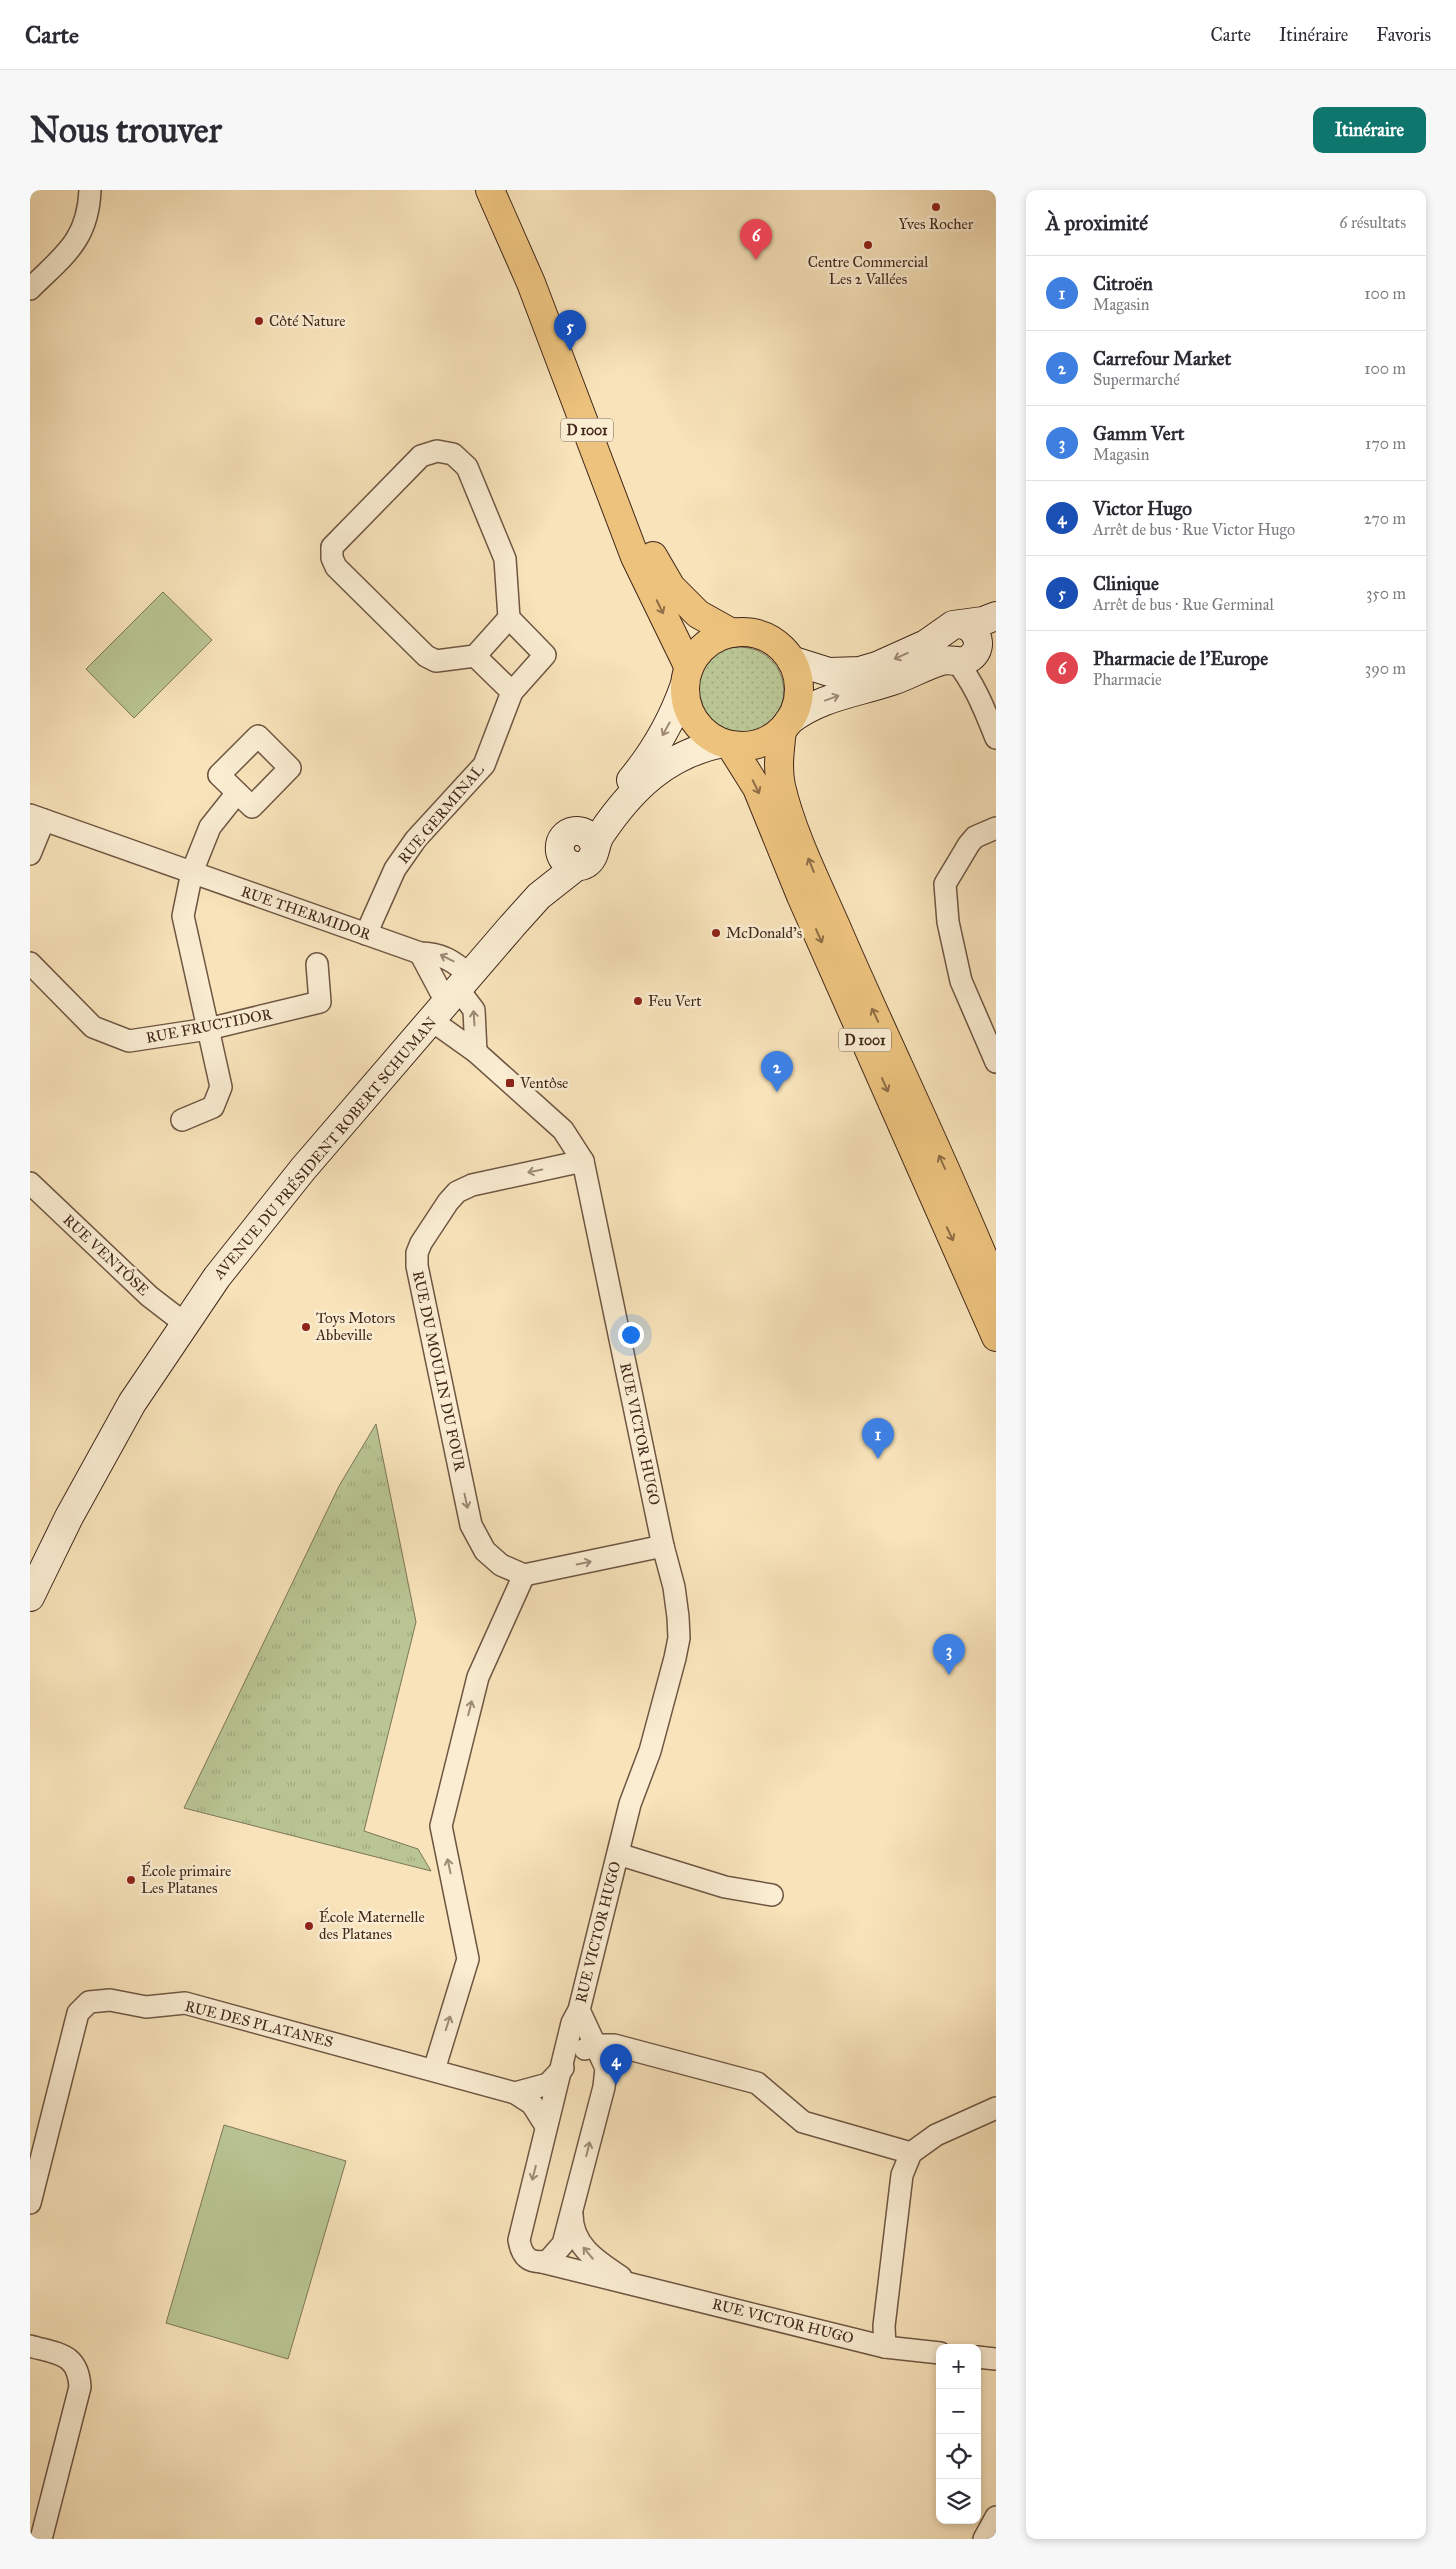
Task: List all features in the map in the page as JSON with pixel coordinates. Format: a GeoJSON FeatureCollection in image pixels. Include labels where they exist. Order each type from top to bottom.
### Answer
{"type":"FeatureCollection","features":[{"type":"Feature","properties":{"kind":"main road","name":"D 1001"},"geometry":{"type":"LineString","coordinates":[[490,190],[535,292],[635,557],[687,676]]}},
{"type":"Feature","properties":{"kind":"main road","name":"D 1001"},"geometry":{"type":"LineString","coordinates":[[506,190],[620,478],[661,571],[671,587],[698,614],[732,633]]}},
{"type":"Feature","properties":{"kind":"main road"},"geometry":{"type":"LineString","coordinates":[[732,633],[749,633],[765,638],[780,646],[791,660],[797,675],[799,691],[796,707],[786,726],[771,739],[758,744],[726,744],[709,736],[698,726],[688,706],[687,676],[696,655],[718,637],[732,633]]}},
{"type":"Feature","properties":{"kind":"main road","name":"D 1001"},"geometry":{"type":"LineString","coordinates":[[786,726],[778,759],[781,786],[797,832],[862,985],[954,1187],[996,1288]]}},
{"type":"Feature","properties":{"kind":"main road","name":"D 1001"},"geometry":{"type":"LineString","coordinates":[[726,744],[757,788],[801,896],[996,1337]]}},
{"type":"Feature","properties":{"kind":"street"},"geometry":{"type":"LineString","coordinates":[[30,290],[76,243],[89,212],[90,190]]}},
{"type":"Feature","properties":{"kind":"street"},"geometry":{"type":"LineString","coordinates":[[437,451],[453,454],[467,467],[505,559],[509,618],[476,656],[436,661],[426,656],[336,567],[332,558],[332,547],[421,456],[437,451]]}},
{"type":"Feature","properties":{"kind":"street"},"geometry":{"type":"LineString","coordinates":[[786,726],[801,712],[834,697],[894,680],[966,645],[996,616]]}},
{"type":"Feature","properties":{"kind":"street","name":"RUE GERMINAL"},"geometry":{"type":"LineString","coordinates":[[366,934],[395,869],[416,840],[484,765],[512,692],[545,655],[509,618]]}},
{"type":"Feature","properties":{"kind":"street"},"geometry":{"type":"LineString","coordinates":[[791,660],[830,672],[860,671],[903,656],[966,645]]}},
{"type":"Feature","properties":{"kind":"street"},"geometry":{"type":"LineString","coordinates":[[966,645],[967,675],[983,704],[996,738]]}},
{"type":"Feature","properties":{"kind":"street"},"geometry":{"type":"LineString","coordinates":[[476,656],[512,692]]}},
{"type":"Feature","properties":{"kind":"street"},"geometry":{"type":"LineString","coordinates":[[578,849],[652,752],[668,725],[687,676]]}},
{"type":"Feature","properties":{"kind":"street","name":"AVENUE DU PRÉSIDENT ROBERT SCHUMAN"},"geometry":{"type":"LineString","coordinates":[[30,1597],[104,1452],[141,1388],[216,1277],[278,1200],[578,849],[599,836],[643,782],[679,756],[698,748],[726,744]]}},
{"type":"Feature","properties":{"kind":"street"},"geometry":{"type":"LineString","coordinates":[[182,1120],[213,1107],[221,1087],[183,916],[192,872],[210,827],[237,793]]}},
{"type":"Feature","properties":{"kind":"street"},"geometry":{"type":"LineString","coordinates":[[30,854],[37,818]]}},
{"type":"Feature","properties":{"kind":"street","name":"RUE THERMIDOR"},"geometry":{"type":"LineString","coordinates":[[37,818],[420,953],[436,953],[456,963],[451,997]]}},
{"type":"Feature","properties":{"kind":"street"},"geometry":{"type":"LineString","coordinates":[[996,828],[975,837],[968,844],[945,884],[948,922],[960,981],[996,1062]]}},
{"type":"Feature","properties":{"kind":"street"},"geometry":{"type":"LineString","coordinates":[[420,953],[451,997],[474,1010],[476,1052]]}},
{"type":"Feature","properties":{"kind":"street","name":"RUE FRUCTIDOR"},"geometry":{"type":"LineString","coordinates":[[30,963],[93,1027],[129,1041],[208,1029],[320,1002],[317,964]]}},
{"type":"Feature","properties":{"kind":"street","name":"RUE VICTOR HUGO"},"geometry":{"type":"LineString","coordinates":[[451,997],[476,1052],[563,1130],[575,1145],[583,1161],[663,1546],[674,1586],[679,1638],[650,1751],[630,1804],[579,2010],[572,2023],[562,2071],[546,2126],[519,2240],[521,2252],[529,2260],[592,2276],[627,2282],[885,2347],[936,2353]]}},
{"type":"Feature","properties":{"kind":"street","name":"RUE DU MOULIN DU FOUR"},"geometry":{"type":"LineString","coordinates":[[524,1575],[501,1565],[485,1551],[471,1524],[416,1266],[416,1253],[442,1210],[457,1192],[472,1185],[583,1161]]}},
{"type":"Feature","properties":{"kind":"street","name":"RUE VENTÔSE"},"geometry":{"type":"LineString","coordinates":[[30,1183],[148,1296],[184,1323]]}},
{"type":"Feature","properties":{"kind":"street"},"geometry":{"type":"LineString","coordinates":[[434,2070],[468,1959],[441,1826],[478,1677],[524,1575],[663,1546]]}},
{"type":"Feature","properties":{"kind":"street","name":"RUE VICTOR HUGO"},"geometry":{"type":"LineString","coordinates":[[618,1854],[725,1887],[772,1895]]}},
{"type":"Feature","properties":{"kind":"street","name":"RUE DES PLATANES"},"geometry":{"type":"LineString","coordinates":[[30,2203],[78,2013],[89,2002],[110,2000],[146,2006],[185,2003],[434,2070],[516,2093],[532,2104],[546,2126]]}},
{"type":"Feature","properties":{"kind":"street","name":"RUE VICTOR HUGO"},"geometry":{"type":"LineString","coordinates":[[542,2262],[548,2261],[562,2244],[604,2086],[597,2056],[579,2010]]}},
{"type":"Feature","properties":{"kind":"street"},"geometry":{"type":"LineString","coordinates":[[597,2056],[619,2056],[630,2050],[757,2083],[803,2122],[911,2153]]}},
{"type":"Feature","properties":{"kind":"street","name":"RUE VICTOR HUGO"},"geometry":{"type":"LineString","coordinates":[[562,2071],[567,2060],[597,2056]]}},
{"type":"Feature","properties":{"kind":"street"},"geometry":{"type":"LineString","coordinates":[[516,2093],[548,2084],[562,2071]]}},
{"type":"Feature","properties":{"kind":"street"},"geometry":{"type":"LineString","coordinates":[[885,2347],[884,2326],[902,2175],[911,2153],[936,2135],[996,2108]]}},
{"type":"Feature","properties":{"kind":"street","name":"RUE VICTOR HUGO"},"geometry":{"type":"LineString","coordinates":[[572,2210],[572,2228],[579,2242],[594,2260],[627,2282]]}},
{"type":"Feature","properties":{"kind":"street"},"geometry":{"type":"LineString","coordinates":[[30,2346],[64,2355],[75,2364],[80,2374],[80,2387],[42,2539]]}},
{"type":"Feature","properties":{"kind":"street"},"geometry":{"type":"LineString","coordinates":[[981,2357],[996,2359]]}},
{"type":"Feature","properties":{"kind":"street"},"geometry":{"type":"LineString","coordinates":[[984,2539],[996,2517]]}},
{"type":"Feature","properties":{"kind":"green space"},"geometry":{"type":"Polygon","coordinates":[[[163,592],[212,640],[134,718],[86,669],[163,592]]]}},
{"type":"Feature","properties":{"kind":"green space"},"geometry":{"type":"Polygon","coordinates":[[[740,647],[757,651],[771,660],[780,674],[784,691],[780,708],[771,722],[757,731],[740,735],[723,731],[709,722],[700,708],[696,691],[700,674],[709,660],[723,651],[740,647]]]}},
{"type":"Feature","properties":{"kind":"green space"},"geometry":{"type":"Polygon","coordinates":[[[376,1424],[416,1622],[364,1831],[418,1849],[431,1871],[184,1808],[339,1486],[376,1424]]]}},
{"type":"Feature","properties":{"kind":"green space"},"geometry":{"type":"Polygon","coordinates":[[[224,2125],[346,2161],[288,2359],[166,2323],[224,2125]]]}},
{"type":"Feature","properties":{"kind":"place","name":"Yves Rocher"},"geometry":{"type":"Point","coordinates":[936,207]}},
{"type":"Feature","properties":{"kind":"place","name":"Centre Commercial Les 2 Vallées"},"geometry":{"type":"Point","coordinates":[868,245]}},
{"type":"Feature","properties":{"kind":"place","name":"Pharmacie de l'Europe"},"geometry":{"type":"Point","coordinates":[756,260]}},
{"type":"Feature","properties":{"kind":"place","name":"Côté Nature"},"geometry":{"type":"Point","coordinates":[259,321]}},
{"type":"Feature","properties":{"kind":"place","name":"Clinique"},"geometry":{"type":"Point","coordinates":[570,351]}},
{"type":"Feature","properties":{"kind":"place","name":"McDonald's"},"geometry":{"type":"Point","coordinates":[716,933]}},
{"type":"Feature","properties":{"kind":"place","name":"Feu Vert"},"geometry":{"type":"Point","coordinates":[638,1001]}},
{"type":"Feature","properties":{"kind":"place","name":"Ventôse"},"geometry":{"type":"Point","coordinates":[510,1083]}},
{"type":"Feature","properties":{"kind":"place","name":"Carrefour Market"},"geometry":{"type":"Point","coordinates":[777,1092]}},
{"type":"Feature","properties":{"kind":"place","name":"Toys Motors Abbeville"},"geometry":{"type":"Point","coordinates":[306,1327]}},
{"type":"Feature","properties":{"kind":"place","name":"Citroën"},"geometry":{"type":"Point","coordinates":[878,1459]}},
{"type":"Feature","properties":{"kind":"place","name":"Gamm Vert"},"geometry":{"type":"Point","coordinates":[949,1675]}},
{"type":"Feature","properties":{"kind":"place","name":"École primaire Les Platanes"},"geometry":{"type":"Point","coordinates":[131,1880]}},
{"type":"Feature","properties":{"kind":"place","name":"École Maternelle des Platanes"},"geometry":{"type":"Point","coordinates":[309,1926]}},
{"type":"Feature","properties":{"kind":"place","name":"Victor Hugo"},"geometry":{"type":"Point","coordinates":[616,2085]}}]}
